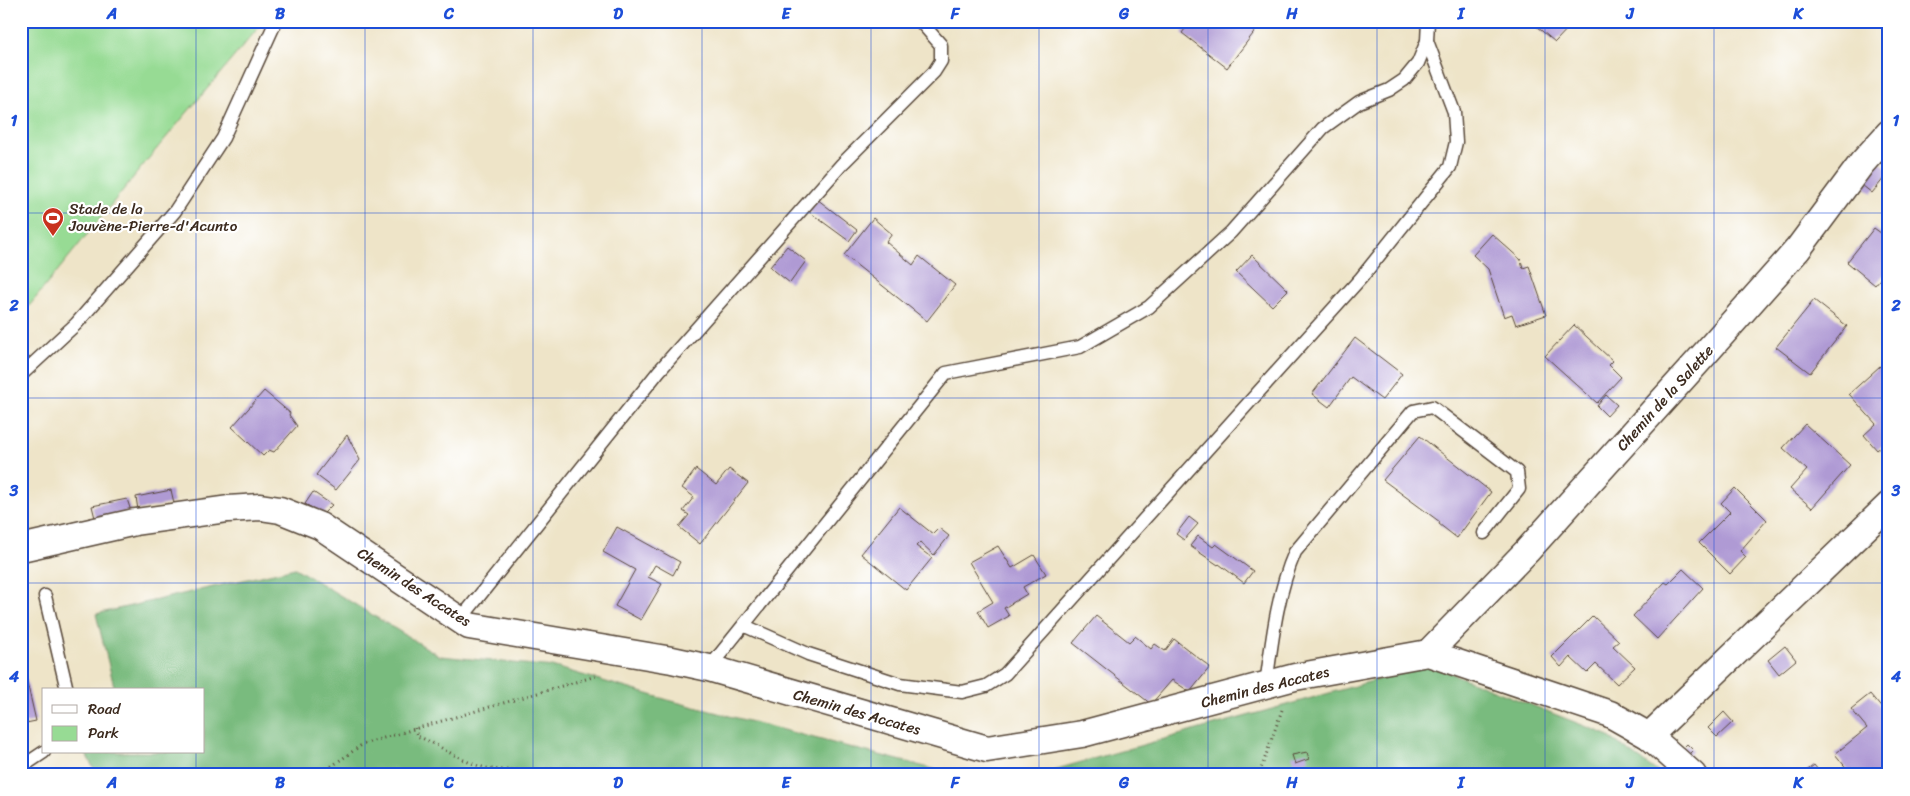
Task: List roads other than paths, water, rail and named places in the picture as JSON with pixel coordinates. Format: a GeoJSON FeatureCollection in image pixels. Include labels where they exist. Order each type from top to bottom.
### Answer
{"type":"FeatureCollection","features":[{"type":"Feature","properties":{"kind":"street","name":"Chemin de la Salette"},"geometry":{"type":"LineString","coordinates":[[1428,653],[1527,551],[1798,249],[1862,163],[1889,133]]}},
{"type":"Feature","properties":{"kind":"street"},"geometry":{"type":"LineString","coordinates":[[1649,736],[1889,505]]}},
{"type":"Feature","properties":{"kind":"street","name":"Chemin des Accates"},"geometry":{"type":"LineString","coordinates":[[21,548],[145,521],[228,509],[260,507],[280,510],[320,526],[469,626],[663,658],[709,668],[987,749],[1082,734],[1295,677],[1428,653],[1610,714],[1649,736],[1693,775]]}},
{"type":"Feature","properties":{"kind":"lane"},"geometry":{"type":"LineString","coordinates":[[21,376],[76,324],[176,211],[223,138],[276,21]]}},
{"type":"Feature","properties":{"kind":"lane"},"geometry":{"type":"LineString","coordinates":[[460,620],[659,371],[842,164],[934,72],[941,61],[941,45],[920,21]]}},
{"type":"Feature","properties":{"kind":"lane"},"geometry":{"type":"LineString","coordinates":[[709,668],[745,626],[946,373],[1080,347],[1149,307],[1231,232],[1323,128],[1359,102],[1389,90],[1404,80],[1418,63],[1427,41],[1428,21]]}},
{"type":"Feature","properties":{"kind":"lane"},"geometry":{"type":"LineString","coordinates":[[745,626],[808,654],[900,684],[962,692],[986,686],[1005,674],[1361,278],[1450,167],[1456,142],[1454,112],[1427,41]]}},
{"type":"Feature","properties":{"kind":"lane"},"geometry":{"type":"LineString","coordinates":[[1266,685],[1272,642],[1290,565],[1295,552],[1414,411],[1432,407],[1517,472],[1519,489],[1484,533]]}},
{"type":"Feature","properties":{"kind":"lane"},"geometry":{"type":"LineString","coordinates":[[45,596],[67,688]]}},
{"type":"Feature","properties":{"kind":"lane"},"geometry":{"type":"LineString","coordinates":[[21,772],[26,764],[42,753]]}},
{"type":"Feature","properties":{"kind":"place","name":"Stade de la Jouvène-Pierre-d'Acunto"},"geometry":{"type":"Point","coordinates":[53,237]}}]}
